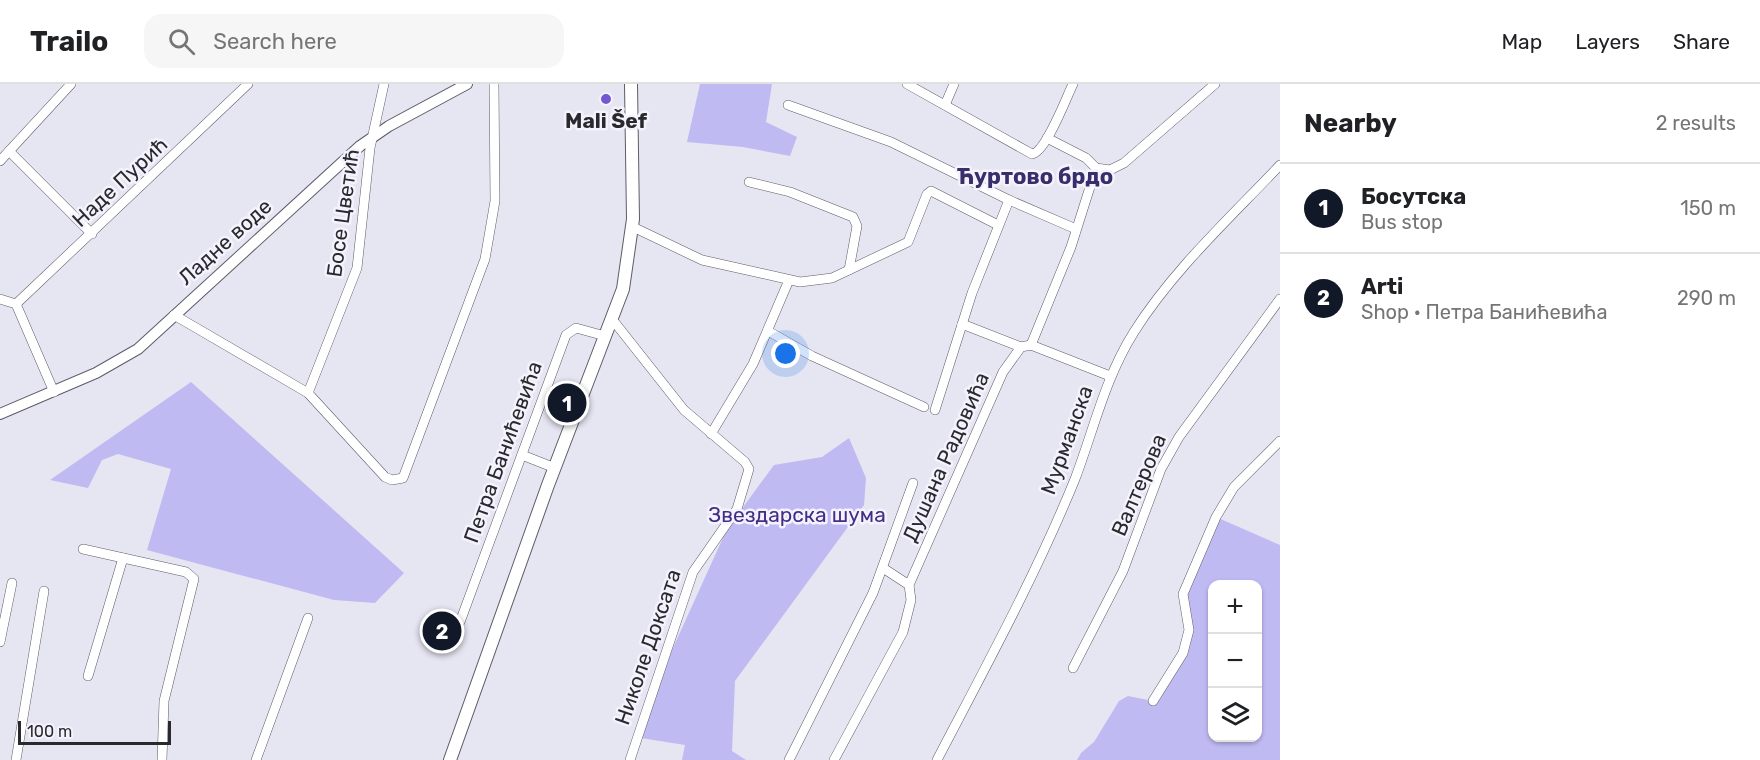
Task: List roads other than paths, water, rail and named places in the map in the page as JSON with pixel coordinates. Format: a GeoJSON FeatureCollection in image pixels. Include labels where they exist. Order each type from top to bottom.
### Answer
{"type":"FeatureCollection","features":[{"type":"Feature","properties":{"kind":"main road"},"geometry":{"type":"LineString","coordinates":[[450,760],[627,275],[633,227],[634,169],[631,84]]}},
{"type":"Feature","properties":{"kind":"street"},"geometry":{"type":"LineString","coordinates":[[0,161],[71,84]]}},
{"type":"Feature","properties":{"kind":"street","name":"Наде Пурић"},"geometry":{"type":"LineString","coordinates":[[16,304],[248,84]]}},
{"type":"Feature","properties":{"kind":"street","name":"Босе Цветић"},"geometry":{"type":"LineString","coordinates":[[308,393],[357,268],[371,138],[384,84]]}},
{"type":"Feature","properties":{"kind":"street","name":"Ладне воде"},"geometry":{"type":"LineString","coordinates":[[0,414],[54,392],[130,354],[371,138],[467,84]]}},
{"type":"Feature","properties":{"kind":"street"},"geometry":{"type":"LineString","coordinates":[[174,315],[308,393],[385,477],[398,480],[406,474],[485,260],[495,201],[494,84]]}},
{"type":"Feature","properties":{"kind":"street"},"geometry":{"type":"LineString","coordinates":[[907,84],[1035,154],[1047,138],[1073,84]]}},
{"type":"Feature","properties":{"kind":"street"},"geometry":{"type":"LineString","coordinates":[[945,105],[954,84]]}},
{"type":"Feature","properties":{"kind":"street"},"geometry":{"type":"LineString","coordinates":[[1047,138],[1086,158],[1096,168],[1110,170],[1124,163],[1215,84]]}},
{"type":"Feature","properties":{"kind":"street"},"geometry":{"type":"LineString","coordinates":[[788,105],[891,142],[1009,200],[1076,229]]}},
{"type":"Feature","properties":{"kind":"street"},"geometry":{"type":"LineString","coordinates":[[9,151],[92,234]]}},
{"type":"Feature","properties":{"kind":"street","name":"Мурманска"},"geometry":{"type":"LineString","coordinates":[[937,760],[1016,606],[1075,478],[1110,376],[1133,333],[1168,285],[1280,165]]}},
{"type":"Feature","properties":{"kind":"street"},"geometry":{"type":"LineString","coordinates":[[1031,345],[1076,229],[1096,168]]}},
{"type":"Feature","properties":{"kind":"street"},"geometry":{"type":"LineString","coordinates":[[749,182],[790,192],[853,217],[857,226],[849,270]]}},
{"type":"Feature","properties":{"kind":"street"},"geometry":{"type":"LineString","coordinates":[[633,227],[693,257],[789,280],[824,280],[908,242],[927,194],[931,191],[998,225]]}},
{"type":"Feature","properties":{"kind":"street"},"geometry":{"type":"LineString","coordinates":[[935,410],[962,324],[1009,200]]}},
{"type":"Feature","properties":{"kind":"street"},"geometry":{"type":"LineString","coordinates":[[711,435],[742,385],[789,280]]}},
{"type":"Feature","properties":{"kind":"street"},"geometry":{"type":"LineString","coordinates":[[0,299],[16,304],[54,392]]}},
{"type":"Feature","properties":{"kind":"street","name":"Валтерова"},"geometry":{"type":"LineString","coordinates":[[1073,668],[1123,571],[1161,469],[1179,437],[1280,299]]}},
{"type":"Feature","properties":{"kind":"street","name":"Николе Доксата"},"geometry":{"type":"LineString","coordinates":[[612,319],[684,410],[747,464],[749,472],[737,509],[693,572],[630,760]]}},
{"type":"Feature","properties":{"kind":"street"},"geometry":{"type":"LineString","coordinates":[[962,324],[1021,347],[1031,345],[1110,376]]}},
{"type":"Feature","properties":{"kind":"street","name":"Петра Банићевића"},"geometry":{"type":"LineString","coordinates":[[460,622],[566,335],[576,328],[605,336]]}},
{"type":"Feature","properties":{"kind":"street"},"geometry":{"type":"LineString","coordinates":[[768,331],[812,356],[924,407]]}},
{"type":"Feature","properties":{"kind":"street","name":"Душана Радовића"},"geometry":{"type":"LineString","coordinates":[[909,585],[1003,372],[1021,347]]}},
{"type":"Feature","properties":{"kind":"street"},"geometry":{"type":"LineString","coordinates":[[1153,701],[1182,652],[1189,630],[1183,594],[1216,517],[1234,487],[1280,441]]}},
{"type":"Feature","properties":{"kind":"street"},"geometry":{"type":"LineString","coordinates":[[522,455],[555,468]]}},
{"type":"Feature","properties":{"kind":"street"},"geometry":{"type":"LineString","coordinates":[[789,760],[862,615],[883,568],[913,483]]}},
{"type":"Feature","properties":{"kind":"street"},"geometry":{"type":"LineString","coordinates":[[84,549],[186,572],[194,579],[164,701],[162,760]]}},
{"type":"Feature","properties":{"kind":"street"},"geometry":{"type":"LineString","coordinates":[[88,676],[123,558]]}},
{"type":"Feature","properties":{"kind":"street"},"geometry":{"type":"LineString","coordinates":[[834,760],[903,632],[911,600],[909,585],[883,568]]}},
{"type":"Feature","properties":{"kind":"street"},"geometry":{"type":"LineString","coordinates":[[0,642],[12,583]]}},
{"type":"Feature","properties":{"kind":"street"},"geometry":{"type":"LineString","coordinates":[[16,760],[44,591]]}},
{"type":"Feature","properties":{"kind":"street"},"geometry":{"type":"LineString","coordinates":[[255,760],[308,618]]}},
{"type":"Feature","properties":{"kind":"place","name":"Mali Šef"},"geometry":{"type":"Point","coordinates":[606,99]}},
{"type":"Feature","properties":{"kind":"place","name":"Босутска"},"geometry":{"type":"Point","coordinates":[567,403]}},
{"type":"Feature","properties":{"kind":"place","name":"Arti"},"geometry":{"type":"Point","coordinates":[442,631]}},
{"type":"Feature","properties":{"kind":"district","name":"Ћуртово брдо"},"geometry":{"type":"Point","coordinates":[1035,176]}},
{"type":"Feature","properties":{"kind":"park label","name":"Звездарска шума"},"geometry":{"type":"Point","coordinates":[797,515]}}]}
